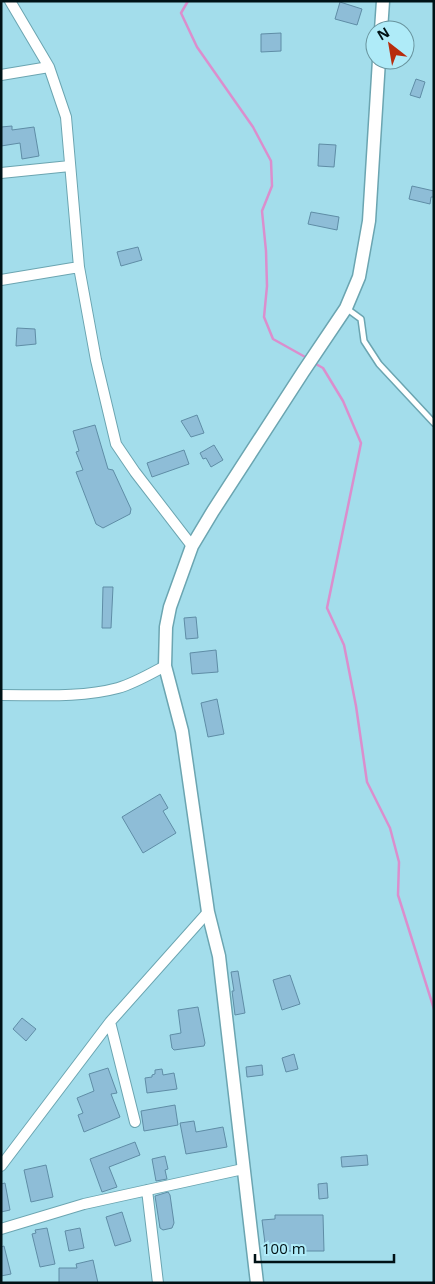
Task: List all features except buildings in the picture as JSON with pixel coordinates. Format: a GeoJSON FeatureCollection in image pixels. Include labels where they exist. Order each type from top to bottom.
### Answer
{"type":"FeatureCollection","features":[{"type":"Feature","properties":{"kind":"street"},"geometry":{"type":"LineString","coordinates":[[10,1],[49,67],[66,117],[79,266],[96,360],[116,444],[192,546]]}},
{"type":"Feature","properties":{"kind":"street"},"geometry":{"type":"LineString","coordinates":[[382,20],[383,1]]}},
{"type":"Feature","properties":{"kind":"street"},"geometry":{"type":"LineString","coordinates":[[1,75],[49,67]]}},
{"type":"Feature","properties":{"kind":"street"},"geometry":{"type":"LineString","coordinates":[[256,1283],[219,956],[208,912],[182,730],[164,666],[166,627],[170,607],[192,546],[213,510],[346,308],[359,277],[369,221],[379,70]]}},
{"type":"Feature","properties":{"kind":"street"},"geometry":{"type":"LineString","coordinates":[[1,173],[70,166]]}},
{"type":"Feature","properties":{"kind":"street"},"geometry":{"type":"LineString","coordinates":[[1,280],[79,266]]}},
{"type":"Feature","properties":{"kind":"street"},"geometry":{"type":"LineString","coordinates":[[1,695],[65,695],[118,688],[164,666]]}},
{"type":"Feature","properties":{"kind":"street"},"geometry":{"type":"LineString","coordinates":[[1,1166],[110,1022],[208,912]]}},
{"type":"Feature","properties":{"kind":"street"},"geometry":{"type":"LineString","coordinates":[[110,1022],[135,1122]]}},
{"type":"Feature","properties":{"kind":"street"},"geometry":{"type":"LineString","coordinates":[[1,1229],[84,1204],[244,1169]]}},
{"type":"Feature","properties":{"kind":"street"},"geometry":{"type":"LineString","coordinates":[[147,1190],[158,1283]]}},
{"type":"Feature","properties":{"kind":"lane"},"geometry":{"type":"LineString","coordinates":[[346,308],[361,319],[364,341],[379,364],[434,424]]}},
{"type":"Feature","properties":{"kind":"waterway"},"geometry":{"type":"LineString","coordinates":[[188,1],[181,13],[197,47],[253,127],[271,161],[272,186],[262,211],[267,286],[264,317],[273,339],[307,358]]}},
{"type":"Feature","properties":{"kind":"waterway"},"geometry":{"type":"LineString","coordinates":[[314,363],[323,368],[343,401],[361,443],[327,608],[344,645],[356,706],[367,782],[390,828],[399,862],[398,895],[434,1009]]}}]}
